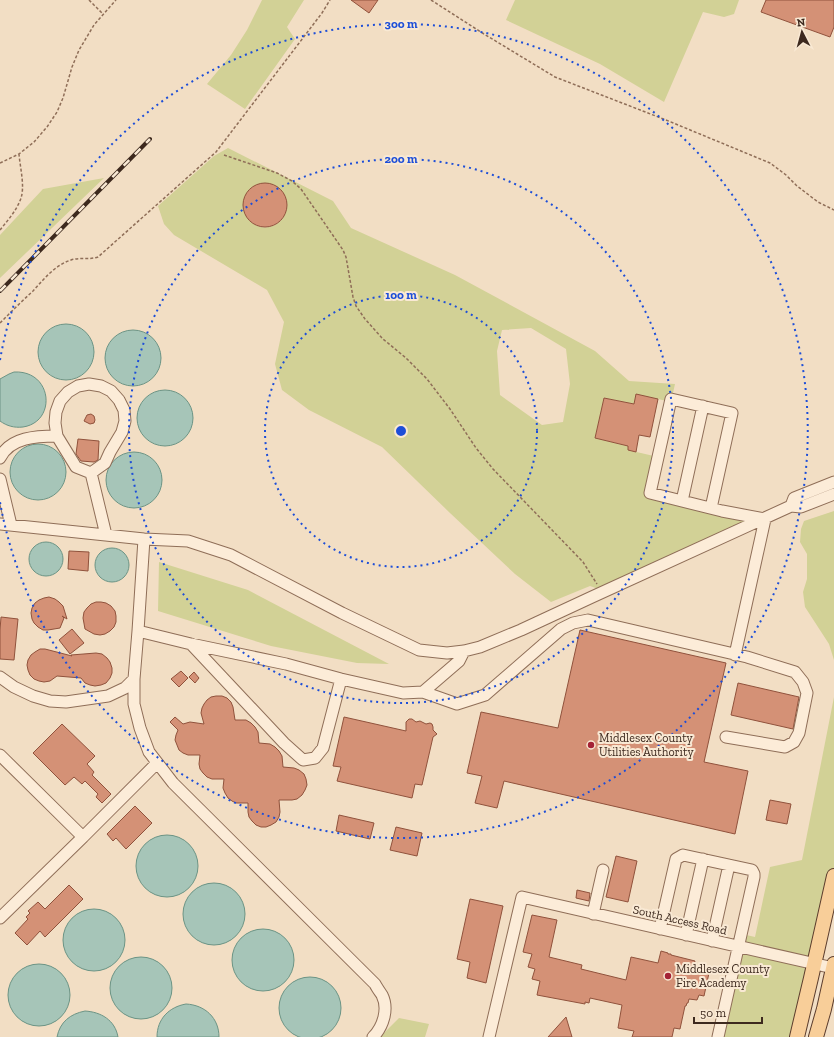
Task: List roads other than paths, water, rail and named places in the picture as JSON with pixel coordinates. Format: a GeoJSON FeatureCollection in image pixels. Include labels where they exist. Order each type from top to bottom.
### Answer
{"type":"FeatureCollection","features":[{"type":"Feature","properties":{"kind":"main road"},"geometry":{"type":"LineString","coordinates":[[797,1037],[834,876]]}},
{"type":"Feature","properties":{"kind":"main road"},"geometry":{"type":"LineString","coordinates":[[816,1037],[830,998],[834,966]]}},
{"type":"Feature","properties":{"kind":"lane"},"geometry":{"type":"LineString","coordinates":[[89,384],[101,386],[111,391],[119,400],[124,410],[125,421],[122,432],[105,463],[91,473],[76,467],[57,436],[55,423],[56,412],[60,401],[68,392],[78,386],[89,384]]}},
{"type":"Feature","properties":{"kind":"lane"},"geometry":{"type":"LineString","coordinates":[[711,508],[732,413],[671,400],[650,494],[711,508],[765,519]]}},
{"type":"Feature","properties":{"kind":"lane"},"geometry":{"type":"LineString","coordinates":[[682,501],[703,406]]}},
{"type":"Feature","properties":{"kind":"lane"},"geometry":{"type":"LineString","coordinates":[[0,458],[10,446],[20,441],[33,438],[57,436]]}},
{"type":"Feature","properties":{"kind":"lane"},"geometry":{"type":"LineString","coordinates":[[91,473],[106,535]]}},
{"type":"Feature","properties":{"kind":"lane"},"geometry":{"type":"LineString","coordinates":[[0,479],[5,525],[144,539],[188,541],[231,555],[342,613],[419,650],[447,653],[480,647],[521,630],[791,506],[801,507],[834,494]]}},
{"type":"Feature","properties":{"kind":"lane"},"geometry":{"type":"LineString","coordinates":[[791,506],[794,498],[834,482]]}},
{"type":"Feature","properties":{"kind":"lane"},"geometry":{"type":"LineString","coordinates":[[735,655],[765,519]]}},
{"type":"Feature","properties":{"kind":"lane"},"geometry":{"type":"LineString","coordinates":[[144,539],[134,679],[134,704],[140,728],[149,752],[172,783],[375,984],[383,996],[385,1008],[383,1022],[373,1037]]}},
{"type":"Feature","properties":{"kind":"lane"},"geometry":{"type":"LineString","coordinates":[[138,631],[286,664],[341,679],[403,693],[423,692],[457,704],[485,695],[561,629],[573,623],[588,620],[735,655],[795,672],[803,682],[807,693],[799,733],[794,742],[785,747],[726,737]]}},
{"type":"Feature","properties":{"kind":"lane"},"geometry":{"type":"LineString","coordinates":[[191,644],[284,743],[303,760],[315,758],[323,748],[341,679]]}},
{"type":"Feature","properties":{"kind":"lane"},"geometry":{"type":"LineString","coordinates":[[423,692],[459,661],[464,651]]}},
{"type":"Feature","properties":{"kind":"lane"},"geometry":{"type":"LineString","coordinates":[[0,677],[14,688],[33,696],[50,701],[66,702],[108,696],[125,688],[134,679]]}},
{"type":"Feature","properties":{"kind":"lane"},"geometry":{"type":"LineString","coordinates":[[0,755],[83,837]]}},
{"type":"Feature","properties":{"kind":"lane"},"geometry":{"type":"LineString","coordinates":[[0,918],[157,763]]}},
{"type":"Feature","properties":{"kind":"lane"},"geometry":{"type":"LineString","coordinates":[[660,929],[676,859],[683,855],[752,870],[754,877],[718,1037]]}},
{"type":"Feature","properties":{"kind":"lane"},"geometry":{"type":"LineString","coordinates":[[686,935],[703,860]]}},
{"type":"Feature","properties":{"kind":"lane"},"geometry":{"type":"LineString","coordinates":[[712,941],[729,865]]}},
{"type":"Feature","properties":{"kind":"lane"},"geometry":{"type":"LineString","coordinates":[[593,914],[603,870]]}},
{"type":"Feature","properties":{"kind":"lane","name":"South Access Road"},"geometry":{"type":"LineString","coordinates":[[489,1037],[522,897],[814,964],[834,966]]}},
{"type":"Feature","properties":{"kind":"railway"},"geometry":{"type":"LineString","coordinates":[[0,291],[150,139]]}},
{"type":"Feature","properties":{"kind":"place","name":"Middlesex County Utilities Authority"},"geometry":{"type":"Point","coordinates":[591,745]}},
{"type":"Feature","properties":{"kind":"place","name":"Middlesex County Fire Academy"},"geometry":{"type":"Point","coordinates":[668,976]}}]}
